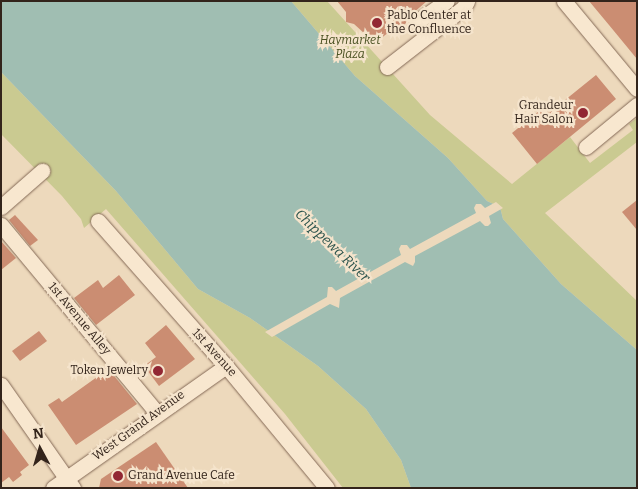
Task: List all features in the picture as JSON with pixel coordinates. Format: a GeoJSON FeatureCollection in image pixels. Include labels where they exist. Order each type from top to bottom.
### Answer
{"type":"FeatureCollection","features":[{"type":"Feature","properties":{"kind":"street"},"geometry":{"type":"LineString","coordinates":[[418,20],[447,1]]}},
{"type":"Feature","properties":{"kind":"street"},"geometry":{"type":"LineString","coordinates":[[386,67],[464,7],[467,1]]}},
{"type":"Feature","properties":{"kind":"street"},"geometry":{"type":"LineString","coordinates":[[564,1],[637,88]]}},
{"type":"Feature","properties":{"kind":"street"},"geometry":{"type":"LineString","coordinates":[[586,147],[637,105]]}},
{"type":"Feature","properties":{"kind":"street"},"geometry":{"type":"LineString","coordinates":[[1,207],[42,171]]}},
{"type":"Feature","properties":{"kind":"street","name":"1st Avenue"},"geometry":{"type":"LineString","coordinates":[[98,221],[226,366],[327,488]]}},
{"type":"Feature","properties":{"kind":"street","name":"1st Avenue Alley"},"geometry":{"type":"LineString","coordinates":[[1,225],[157,413]]}},
{"type":"Feature","properties":{"kind":"street","name":"West Grand Avenue"},"geometry":{"type":"LineString","coordinates":[[53,488],[70,483],[157,413],[226,366]]}},
{"type":"Feature","properties":{"kind":"street"},"geometry":{"type":"LineString","coordinates":[[1,385],[70,483]]}},
{"type":"Feature","properties":{"kind":"green space","name":"Haymarket Plaza"},"geometry":{"type":"Polygon","coordinates":[[[291,1],[327,1],[430,115],[512,184],[570,137],[590,163],[633,130],[629,124],[637,118],[637,142],[545,213],[637,301],[637,350],[561,284],[503,219],[500,207],[487,201],[448,158],[355,76],[291,1]]]}},
{"type":"Feature","properties":{"kind":"green space"},"geometry":{"type":"Polygon","coordinates":[[[1,72],[116,191],[198,289],[250,318],[318,366],[366,409],[401,460],[411,488],[343,488],[285,414],[106,209],[84,228],[81,219],[62,196],[1,134],[1,72]]]}},
{"type":"Feature","properties":{"kind":"water","name":"Chippewa River"},"geometry":{"type":"Polygon","coordinates":[[[1,1],[291,1],[355,76],[448,158],[487,201],[500,207],[503,219],[561,284],[637,350],[637,488],[411,488],[401,460],[366,409],[318,366],[250,318],[198,289],[116,191],[1,72],[1,1]]]}},
{"type":"Feature","properties":{"kind":"pier"},"geometry":{"type":"Polygon","coordinates":[[[496,202],[503,208],[489,216],[491,223],[488,226],[485,226],[480,221],[415,256],[413,266],[405,262],[340,298],[339,308],[330,304],[272,337],[265,332],[327,297],[328,287],[332,287],[336,291],[401,255],[399,249],[401,245],[407,245],[410,249],[476,213],[474,208],[476,204],[481,204],[485,208],[496,202]]]}},
{"type":"Feature","properties":{"kind":"building","name":"Pablo Center at the Confluence"},"geometry":{"type":"Polygon","coordinates":[[[337,1],[427,1],[412,14],[403,27],[396,32],[389,32],[375,43],[354,24],[346,22],[346,12],[337,1]]]}},
{"type":"Feature","properties":{"kind":"building"},"geometry":{"type":"Polygon","coordinates":[[[589,1],[637,1],[637,59],[609,25],[589,1]]]}},
{"type":"Feature","properties":{"kind":"building"},"geometry":{"type":"Polygon","coordinates":[[[596,75],[616,99],[537,164],[512,133],[544,107],[549,113],[596,75]]]}},
{"type":"Feature","properties":{"kind":"building"},"geometry":{"type":"Polygon","coordinates":[[[637,200],[637,230],[622,212],[637,200]]]}},
{"type":"Feature","properties":{"kind":"building"},"geometry":{"type":"Polygon","coordinates":[[[15,215],[38,240],[30,246],[9,220],[15,215]]]}},
{"type":"Feature","properties":{"kind":"building"},"geometry":{"type":"Polygon","coordinates":[[[1,241],[16,258],[1,270],[1,241]]]}},
{"type":"Feature","properties":{"kind":"building"},"geometry":{"type":"Polygon","coordinates":[[[119,275],[135,295],[96,325],[74,298],[98,280],[103,288],[119,275]]]}},
{"type":"Feature","properties":{"kind":"building"},"geometry":{"type":"Polygon","coordinates":[[[166,325],[195,359],[159,386],[144,366],[156,357],[145,343],[166,325]]]}},
{"type":"Feature","properties":{"kind":"building"},"geometry":{"type":"Polygon","coordinates":[[[39,331],[47,341],[20,361],[12,351],[39,331]]]}},
{"type":"Feature","properties":{"kind":"building"},"geometry":{"type":"Polygon","coordinates":[[[106,366],[137,404],[76,445],[48,405],[59,398],[62,402],[97,377],[95,374],[106,366]]]}},
{"type":"Feature","properties":{"kind":"building"},"geometry":{"type":"Polygon","coordinates":[[[1,427],[29,465],[20,472],[22,475],[13,482],[9,477],[1,483],[1,427]]]}},
{"type":"Feature","properties":{"kind":"building"},"geometry":{"type":"Polygon","coordinates":[[[156,442],[188,488],[99,488],[101,479],[156,442]]]}},
{"type":"Feature","properties":{"kind":"place","name":"Pablo Center at the Confluence"},"geometry":{"type":"Point","coordinates":[377,23]}},
{"type":"Feature","properties":{"kind":"place","name":"Grandeur Hair Salon"},"geometry":{"type":"Point","coordinates":[583,113]}},
{"type":"Feature","properties":{"kind":"place","name":"Token Jewelry"},"geometry":{"type":"Point","coordinates":[158,371]}},
{"type":"Feature","properties":{"kind":"place","name":"Grand Avenue Cafe"},"geometry":{"type":"Point","coordinates":[118,476]}}]}
